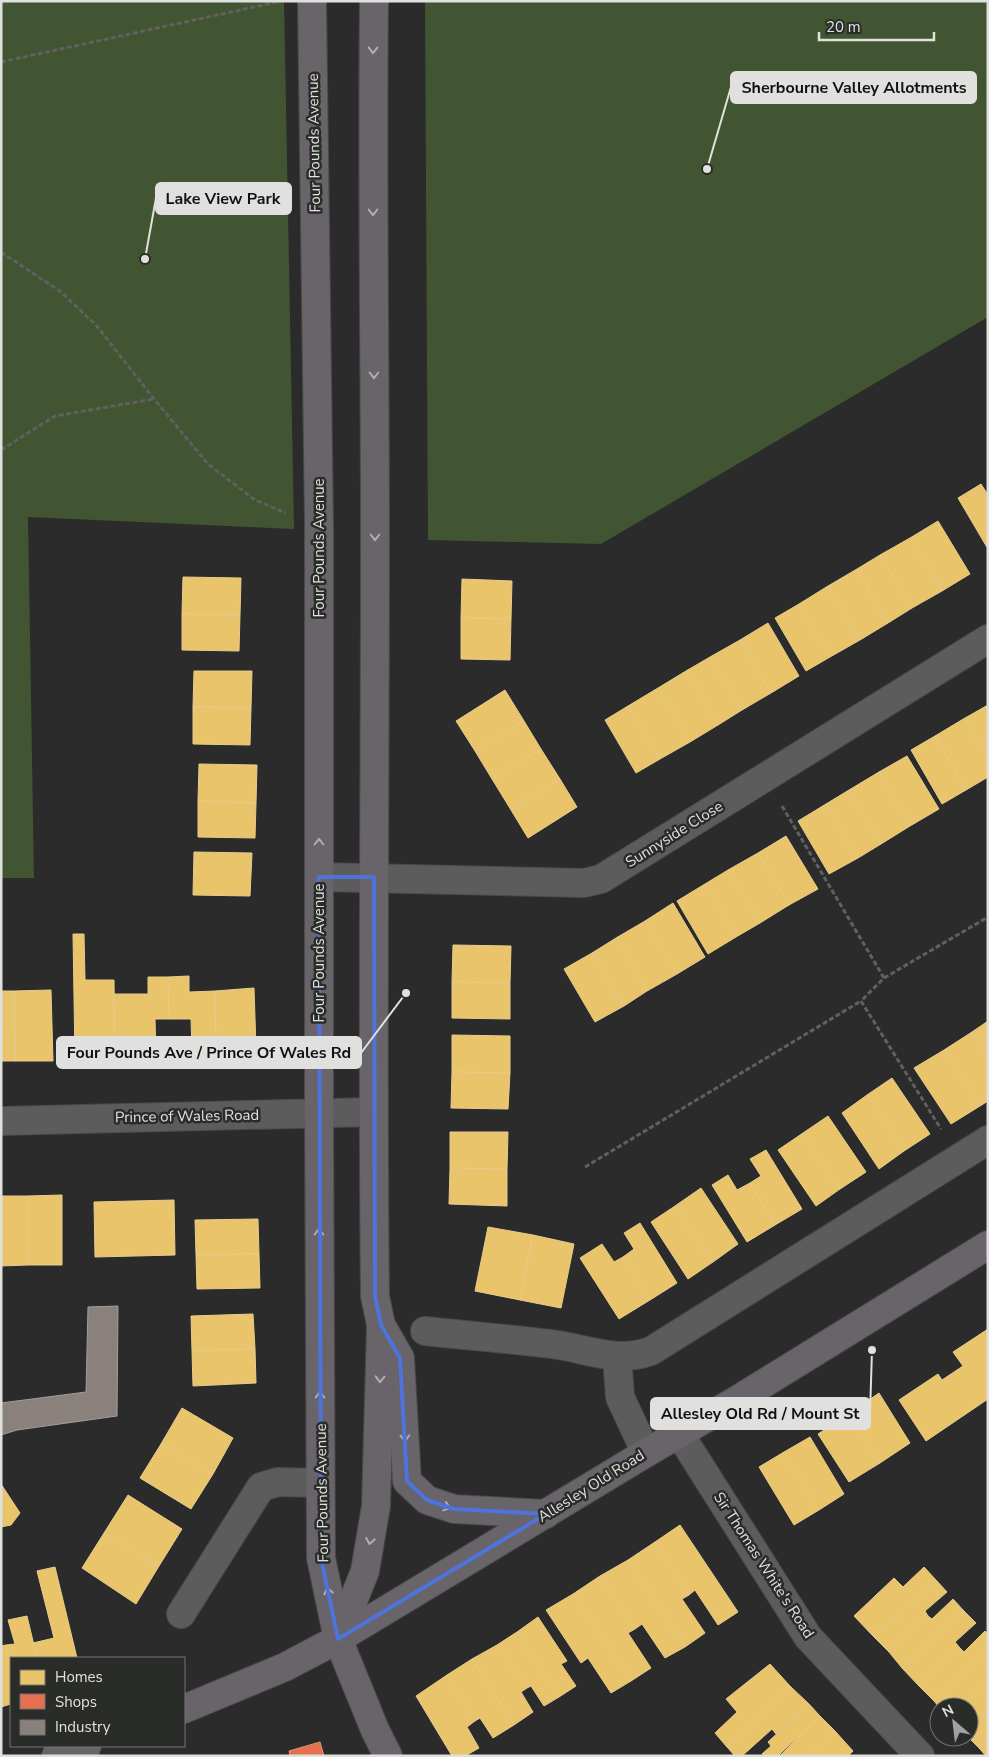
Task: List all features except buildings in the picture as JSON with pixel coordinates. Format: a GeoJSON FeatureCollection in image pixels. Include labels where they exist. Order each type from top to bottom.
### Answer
{"type":"FeatureCollection","features":[{"type":"Feature","properties":{"kind":"main road","name":"Four Pounds Avenue"},"geometry":{"type":"LineString","coordinates":[[312,1],[319,526],[321,1558],[338,1639],[375,1730],[388,1756]]}},
{"type":"Feature","properties":{"kind":"main road"},"geometry":{"type":"LineString","coordinates":[[338,1639],[365,1571],[376,1506],[381,1325],[375,1296],[373,1112],[375,540],[372,153],[374,1]]}},
{"type":"Feature","properties":{"kind":"main road","name":"Allesley Old Road"},"geometry":{"type":"LineString","coordinates":[[185,1708],[284,1667],[338,1639],[679,1432],[745,1395],[988,1245]]}},
{"type":"Feature","properties":{"kind":"main road"},"geometry":{"type":"LineString","coordinates":[[381,1325],[400,1358],[407,1481],[427,1500],[454,1509],[546,1514]]}},
{"type":"Feature","properties":{"kind":"main road"},"geometry":{"type":"LineString","coordinates":[[56,1756],[84,1747]]}},
{"type":"Feature","properties":{"kind":"street","name":"Sunnyside Close"},"geometry":{"type":"LineString","coordinates":[[319,877],[584,883],[601,879],[988,639]]}},
{"type":"Feature","properties":{"kind":"street","name":"Prince of Wales Road"},"geometry":{"type":"LineString","coordinates":[[1,1120],[373,1112]]}},
{"type":"Feature","properties":{"kind":"street"},"geometry":{"type":"LineString","coordinates":[[425,1331],[558,1345],[617,1357],[641,1355],[651,1351],[988,1140]]}},
{"type":"Feature","properties":{"kind":"street"},"geometry":{"type":"LineString","coordinates":[[617,1357],[620,1397],[646,1452]]}},
{"type":"Feature","properties":{"kind":"street","name":"Sir Thomas White's Road"},"geometry":{"type":"LineString","coordinates":[[679,1432],[808,1637],[920,1756]]}},
{"type":"Feature","properties":{"kind":"street"},"geometry":{"type":"LineString","coordinates":[[181,1614],[261,1487],[278,1482],[320,1483]]}},
{"type":"Feature","properties":{"kind":"path"},"geometry":{"type":"LineString","coordinates":[[1,62],[280,1]]}},
{"type":"Feature","properties":{"kind":"path"},"geometry":{"type":"LineString","coordinates":[[1,252],[61,292],[96,325],[208,464],[254,500],[319,526]]}},
{"type":"Feature","properties":{"kind":"path"},"geometry":{"type":"LineString","coordinates":[[1,450],[55,416],[154,399]]}},
{"type":"Feature","properties":{"kind":"path"},"geometry":{"type":"LineString","coordinates":[[781,804],[884,978]]}},
{"type":"Feature","properties":{"kind":"path"},"geometry":{"type":"LineString","coordinates":[[585,1167],[860,1001],[884,978],[988,917]]}},
{"type":"Feature","properties":{"kind":"path"},"geometry":{"type":"LineString","coordinates":[[860,1001],[929,1110]]}},
{"type":"Feature","properties":{"kind":"highlighted area"},"geometry":{"type":"Polygon","coordinates":[[[319,877],[374,877],[375,1296],[381,1325],[400,1358],[407,1481],[427,1500],[454,1509],[546,1514],[338,1639],[321,1558],[319,877]]]}},
{"type":"Feature","properties":{"kind":"green space"},"geometry":{"type":"Polygon","coordinates":[[[1,1],[284,1],[294,529],[28,517],[34,878],[1,878],[1,1]]]}},
{"type":"Feature","properties":{"kind":"green space"},"geometry":{"type":"Polygon","coordinates":[[[425,1],[988,1],[988,317],[601,544],[428,540],[425,1]]]}},
{"type":"Feature","properties":{"kind":"place","name":"Sherbourne Valley Allotments"},"geometry":{"type":"Point","coordinates":[707,169]}},
{"type":"Feature","properties":{"kind":"place","name":"Lake View Park"},"geometry":{"type":"Point","coordinates":[145,259]}},
{"type":"Feature","properties":{"kind":"place","name":"Four Pounds Ave / Prince Of Wales Rd"},"geometry":{"type":"Point","coordinates":[406,993]}},
{"type":"Feature","properties":{"kind":"place","name":"Allesley Old Rd / Mount St"},"geometry":{"type":"Point","coordinates":[872,1350]}}]}
